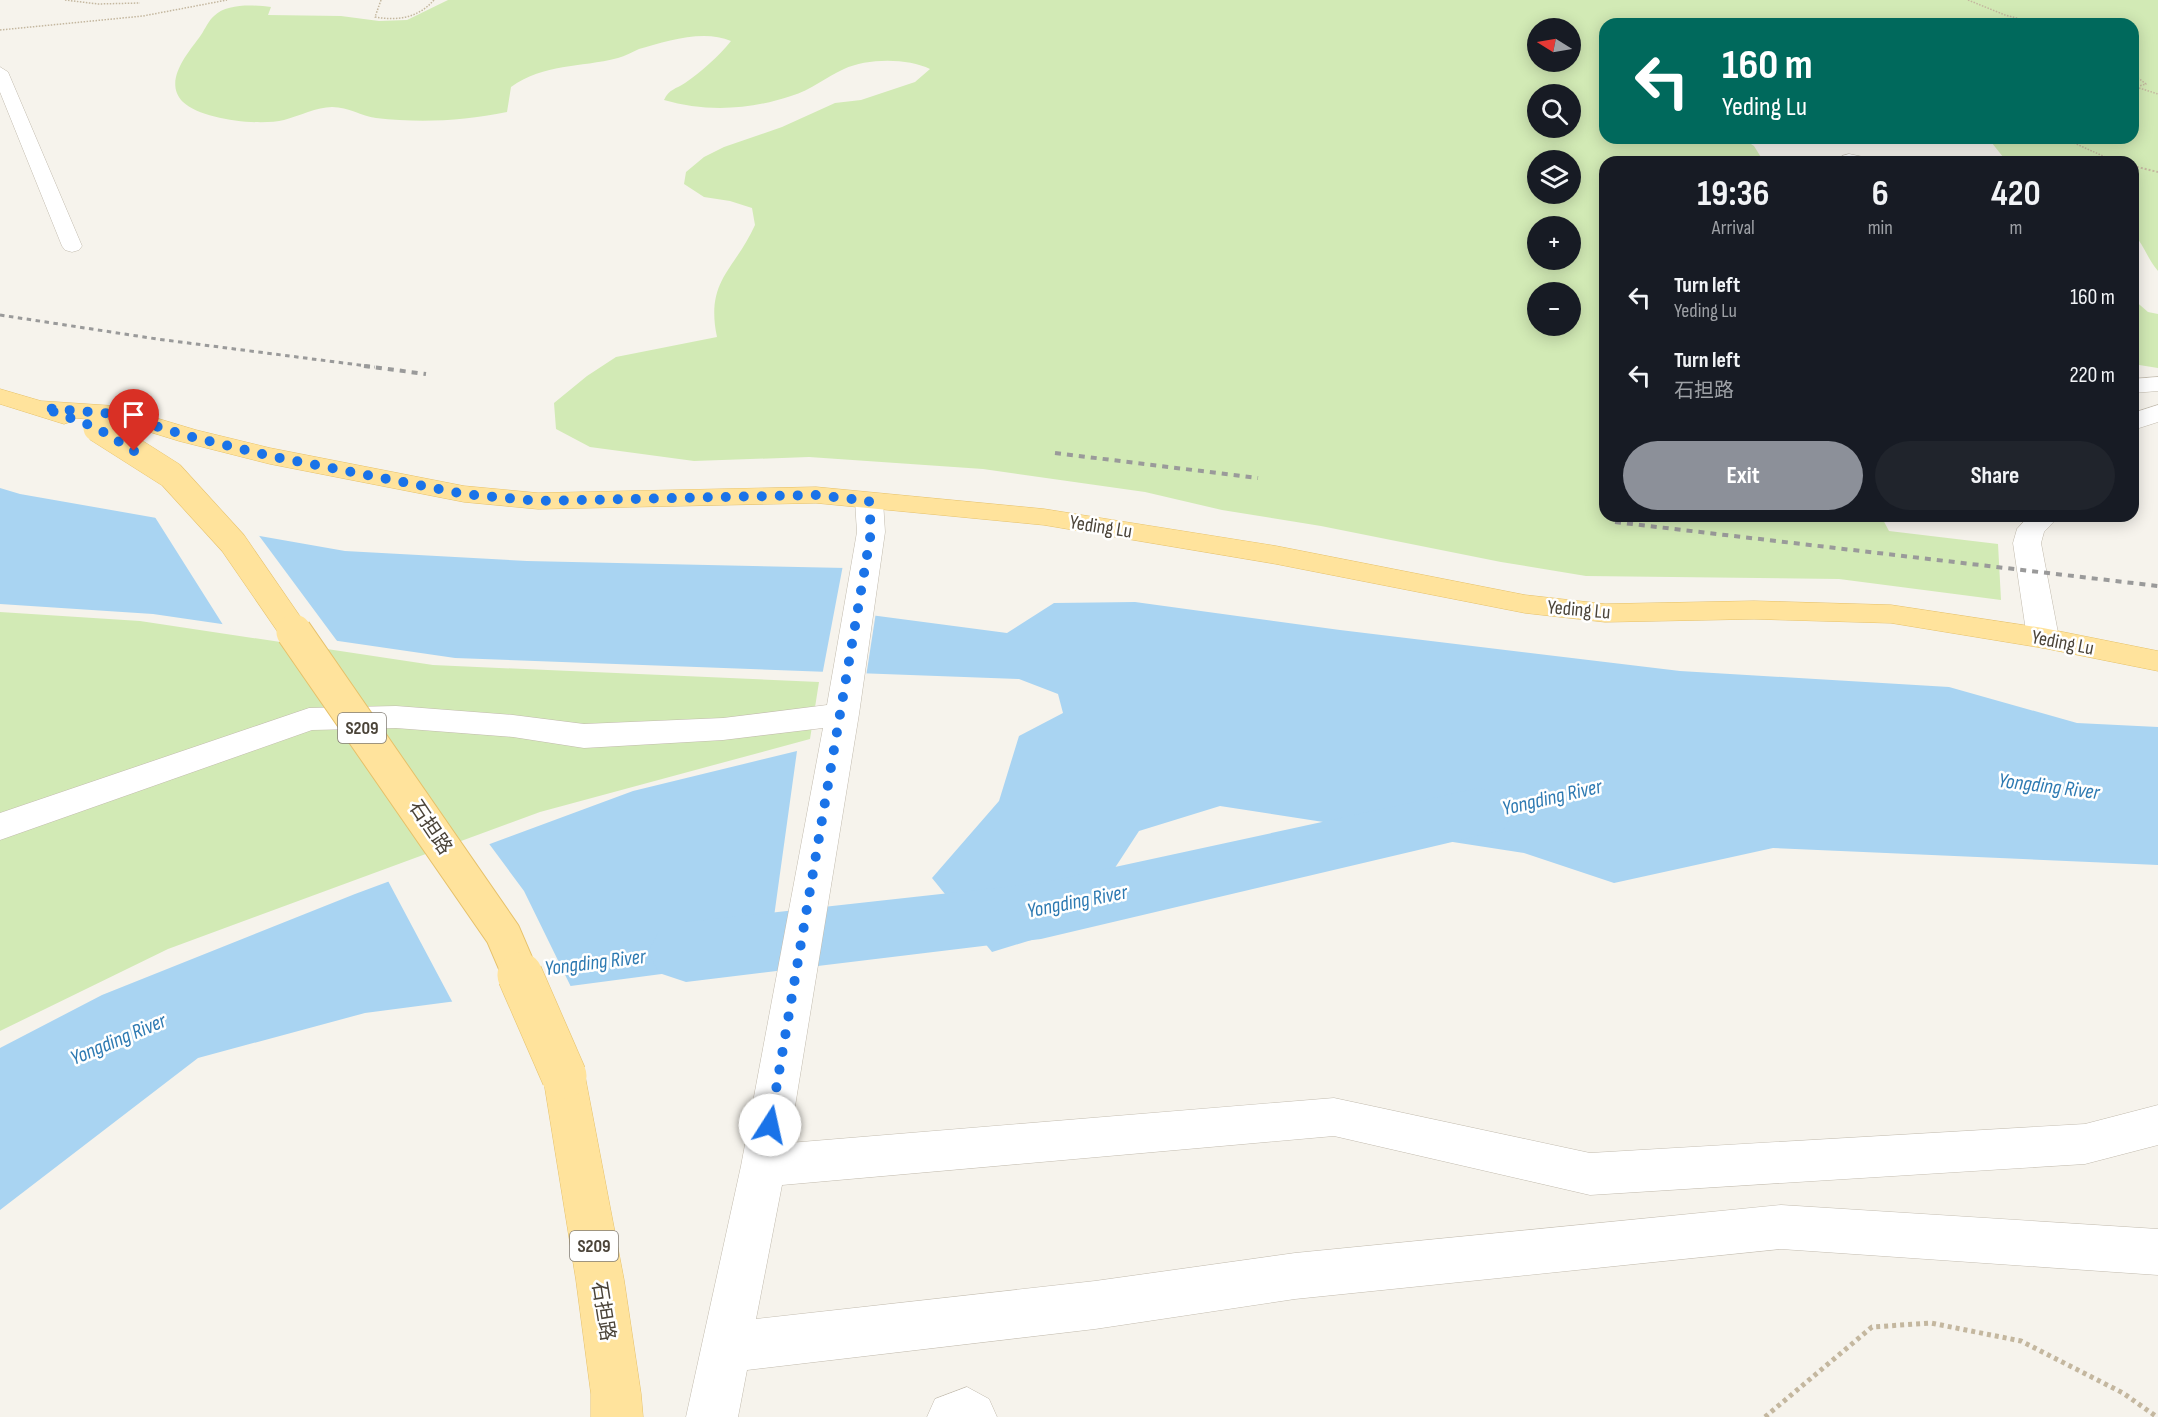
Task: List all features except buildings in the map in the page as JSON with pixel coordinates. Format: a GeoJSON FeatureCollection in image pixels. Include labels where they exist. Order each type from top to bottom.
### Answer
{"type":"FeatureCollection","features":[{"type":"Feature","properties":{"kind":"main road","name":"石担路"},"geometry":{"type":"LineString","coordinates":[[0,396],[44,408],[97,428],[171,475],[232,543],[503,934],[564,1076],[600,1280],[616,1394],[617,1417]]}},
{"type":"Feature","properties":{"kind":"main road","name":"Yeding Lu"},"geometry":{"type":"LineString","coordinates":[[44,408],[116,414],[188,436],[270,456],[464,494],[538,501],[816,495],[870,517],[1044,517],[1276,555],[1525,604],[1605,613],[1754,610],[1891,614],[2043,638],[2158,661]]}},
{"type":"Feature","properties":{"kind":"street"},"geometry":{"type":"LineString","coordinates":[[0,72],[72,246]]}},
{"type":"Feature","properties":{"kind":"street"},"geometry":{"type":"LineString","coordinates":[[2139,386],[2158,384]]}},
{"type":"Feature","properties":{"kind":"street"},"geometry":{"type":"LineString","coordinates":[[2139,420],[2158,413]]}},
{"type":"Feature","properties":{"kind":"street"},"geometry":{"type":"LineString","coordinates":[[712,1417],[763,1166],[842,714],[870,517]]}},
{"type":"Feature","properties":{"kind":"street"},"geometry":{"type":"LineString","coordinates":[[2028,522],[2027,543],[2043,638]]}},
{"type":"Feature","properties":{"kind":"street"},"geometry":{"type":"LineString","coordinates":[[0,827],[309,719],[396,717],[513,726],[584,736],[723,729],[842,714]]}},
{"type":"Feature","properties":{"kind":"street"},"geometry":{"type":"LineString","coordinates":[[763,1166],[1334,1117],[1590,1174],[2085,1144],[2158,1125]]}},
{"type":"Feature","properties":{"kind":"street"},"geometry":{"type":"LineString","coordinates":[[728,1347],[1095,1305],[1295,1276],[1781,1227],[2158,1252]]}},
{"type":"Feature","properties":{"kind":"street"},"geometry":{"type":"LineString","coordinates":[[953,1417],[968,1413],[971,1417]]}},
{"type":"Feature","properties":{"kind":"path"},"geometry":{"type":"LineString","coordinates":[[65,0],[98,4],[140,3]]}},
{"type":"Feature","properties":{"kind":"path"},"geometry":{"type":"LineString","coordinates":[[0,30],[99,22],[169,13],[227,0]]}},
{"type":"Feature","properties":{"kind":"path"},"geometry":{"type":"LineString","coordinates":[[381,0],[375,17],[385,20],[405,18],[427,10],[434,0]]}},
{"type":"Feature","properties":{"kind":"path"},"geometry":{"type":"LineString","coordinates":[[1968,0],[2016,18]]}},
{"type":"Feature","properties":{"kind":"path"},"geometry":{"type":"LineString","coordinates":[[2139,79],[2146,84],[2139,86]]}},
{"type":"Feature","properties":{"kind":"path"},"geometry":{"type":"LineString","coordinates":[[2139,88],[2158,94]]}},
{"type":"Feature","properties":{"kind":"path"},"geometry":{"type":"LineString","coordinates":[[2083,144],[2101,156]]}},
{"type":"Feature","properties":{"kind":"path"},"geometry":{"type":"LineString","coordinates":[[2139,167],[2158,172]]}},
{"type":"Feature","properties":{"kind":"path"},"geometry":{"type":"LineString","coordinates":[[1765,1417],[1872,1327],[1931,1323],[2021,1341],[2123,1393],[2157,1417]]}},
{"type":"Feature","properties":{"kind":"green space"},"geometry":{"type":"Polygon","coordinates":[[[448,0],[2158,0],[2158,271],[2139,241],[2139,156],[2002,156],[1993,144],[2139,144],[2139,18],[1599,18],[1599,144],[1751,144],[1760,156],[1599,156],[1599,522],[1884,522],[1889,531],[1998,544],[2001,600],[1839,579],[1586,576],[1501,562],[1321,526],[1222,510],[1145,492],[983,469],[809,457],[694,461],[590,447],[556,429],[554,403],[587,376],[616,357],[717,337],[714,318],[718,288],[755,225],[752,208],[730,201],[704,197],[684,184],[686,172],[704,157],[724,147],[782,127],[835,103],[861,100],[915,82],[930,69],[899,61],[876,61],[853,65],[798,93],[775,101],[744,107],[711,108],[664,100],[670,91],[710,64],[731,41],[697,36],[639,49],[618,58],[563,67],[537,74],[511,87],[507,112],[474,117],[425,121],[392,120],[370,117],[344,108],[326,107],[274,122],[247,122],[203,113],[183,102],[177,94],[176,76],[184,58],[212,18],[219,12],[233,7],[257,6],[271,7],[268,15],[341,16],[379,21],[407,20],[448,0]]]}},
{"type":"Feature","properties":{"kind":"green space"},"geometry":{"type":"Polygon","coordinates":[[[2139,304],[2148,312],[2158,314],[2158,368],[2139,365],[2139,304]]]}},
{"type":"Feature","properties":{"kind":"green space"},"geometry":{"type":"Polygon","coordinates":[[[0,612],[140,621],[433,665],[819,682],[810,739],[540,812],[168,949],[0,1031],[0,612]]]}},
{"type":"Feature","properties":{"kind":"water"},"geometry":{"type":"Polygon","coordinates":[[[0,488],[20,494],[345,551],[527,561],[846,568],[840,611],[1007,633],[1054,603],[1135,602],[1340,630],[1680,671],[1949,687],[2077,723],[2158,727],[2158,865],[1773,848],[1614,883],[1524,853],[1220,806],[1139,831],[1077,926],[992,952],[932,878],[999,801],[1019,736],[1063,713],[1058,694],[1019,679],[455,658],[153,614],[0,604],[0,488]]]}},
{"type":"Feature","properties":{"kind":"water"},"geometry":{"type":"Polygon","coordinates":[[[797,751],[768,960],[365,1013],[198,1058],[0,1210],[0,1048],[102,995],[355,894],[633,791],[797,751]]]}},
{"type":"Feature","properties":{"kind":"pier"},"geometry":{"type":"Polygon","coordinates":[[[153,514],[257,533],[340,645],[225,628],[153,514]]]}},
{"type":"Feature","properties":{"kind":"pier"},"geometry":{"type":"Polygon","coordinates":[[[843,565],[849,568],[844,608],[876,612],[866,677],[822,676],[843,565]]]}},
{"type":"Feature","properties":{"kind":"pier"},"geometry":{"type":"Polygon","coordinates":[[[487,841],[524,891],[572,989],[454,1005],[387,879],[487,841]]]}},
{"type":"Feature","properties":{"kind":"waterway","name":"Yongding River"},"geometry":{"type":"LineString","coordinates":[[686,952],[1041,911],[1479,813]]}},
{"type":"Feature","properties":{"kind":"railway"},"geometry":{"type":"LineString","coordinates":[[0,315],[157,339],[375,367]]}},
{"type":"Feature","properties":{"kind":"railway"},"geometry":{"type":"LineString","coordinates":[[364,366],[426,374]]}},
{"type":"Feature","properties":{"kind":"railway"},"geometry":{"type":"LineString","coordinates":[[1055,453],[1258,478]]}},
{"type":"Feature","properties":{"kind":"railway"},"geometry":{"type":"LineString","coordinates":[[1615,522],[2158,586]]}},
{"type":"Feature","properties":{"kind":"route"},"geometry":{"type":"LineString","coordinates":[[134,451],[97,428],[44,408],[116,414],[188,436],[270,456],[464,494],[538,501],[686,496],[816,495],[869,501],[871,532],[842,714],[770,1125]]}}]}
